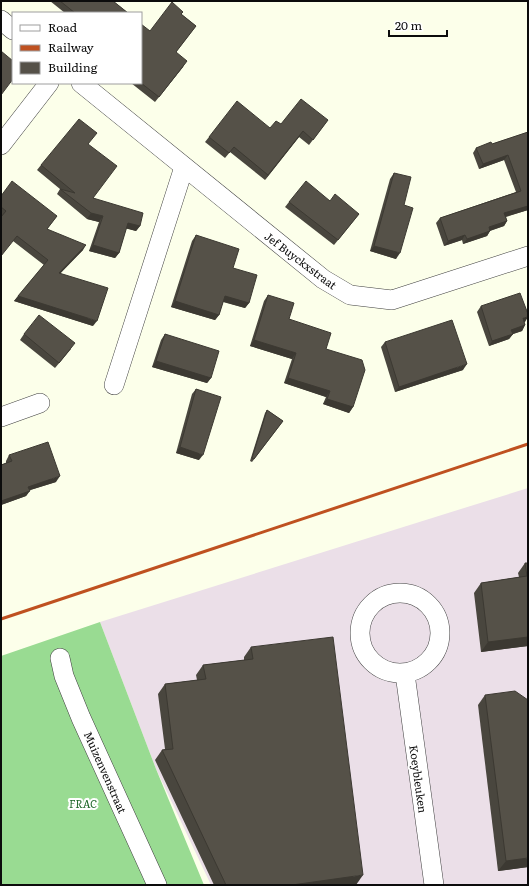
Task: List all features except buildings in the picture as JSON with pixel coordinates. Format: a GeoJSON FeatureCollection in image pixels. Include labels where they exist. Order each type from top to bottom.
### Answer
{"type":"FeatureCollection","features":[{"type":"Feature","properties":{"kind":"street"},"geometry":{"type":"LineString","coordinates":[[1,20],[12,29]]}},
{"type":"Feature","properties":{"kind":"street"},"geometry":{"type":"LineString","coordinates":[[1,145],[48,84]]}},
{"type":"Feature","properties":{"kind":"street","name":"Jef Buyckxstraat"},"geometry":{"type":"LineString","coordinates":[[82,84],[323,279],[350,295],[392,300],[528,256]]}},
{"type":"Feature","properties":{"kind":"street"},"geometry":{"type":"LineString","coordinates":[[114,385],[184,167]]}},
{"type":"Feature","properties":{"kind":"street"},"geometry":{"type":"LineString","coordinates":[[1,417],[40,404]]}},
{"type":"Feature","properties":{"kind":"street"},"geometry":{"type":"LineString","coordinates":[[396,592],[414,595],[429,605],[439,620],[440,638],[434,655],[422,668],[405,674],[389,672],[374,665],[364,653],[359,637],[361,621],[368,607],[381,597],[396,592]]}},
{"type":"Feature","properties":{"kind":"street","name":"Muizenvenstraat"},"geometry":{"type":"LineString","coordinates":[[60,658],[64,676],[81,718],[157,885]]}},
{"type":"Feature","properties":{"kind":"street","name":"Koeybleuken"},"geometry":{"type":"LineString","coordinates":[[405,674],[434,885]]}},
{"type":"Feature","properties":{"kind":"shaded area"},"geometry":{"type":"Polygon","coordinates":[[[528,488],[528,885],[211,885],[156,769],[100,622],[528,488]]]}},
{"type":"Feature","properties":{"kind":"green space","name":"FRAC"},"geometry":{"type":"Polygon","coordinates":[[[100,622],[156,769],[204,885],[1,885],[1,656],[100,622]]]}},
{"type":"Feature","properties":{"kind":"railway"},"geometry":{"type":"LineString","coordinates":[[1,619],[528,444]]}}]}
